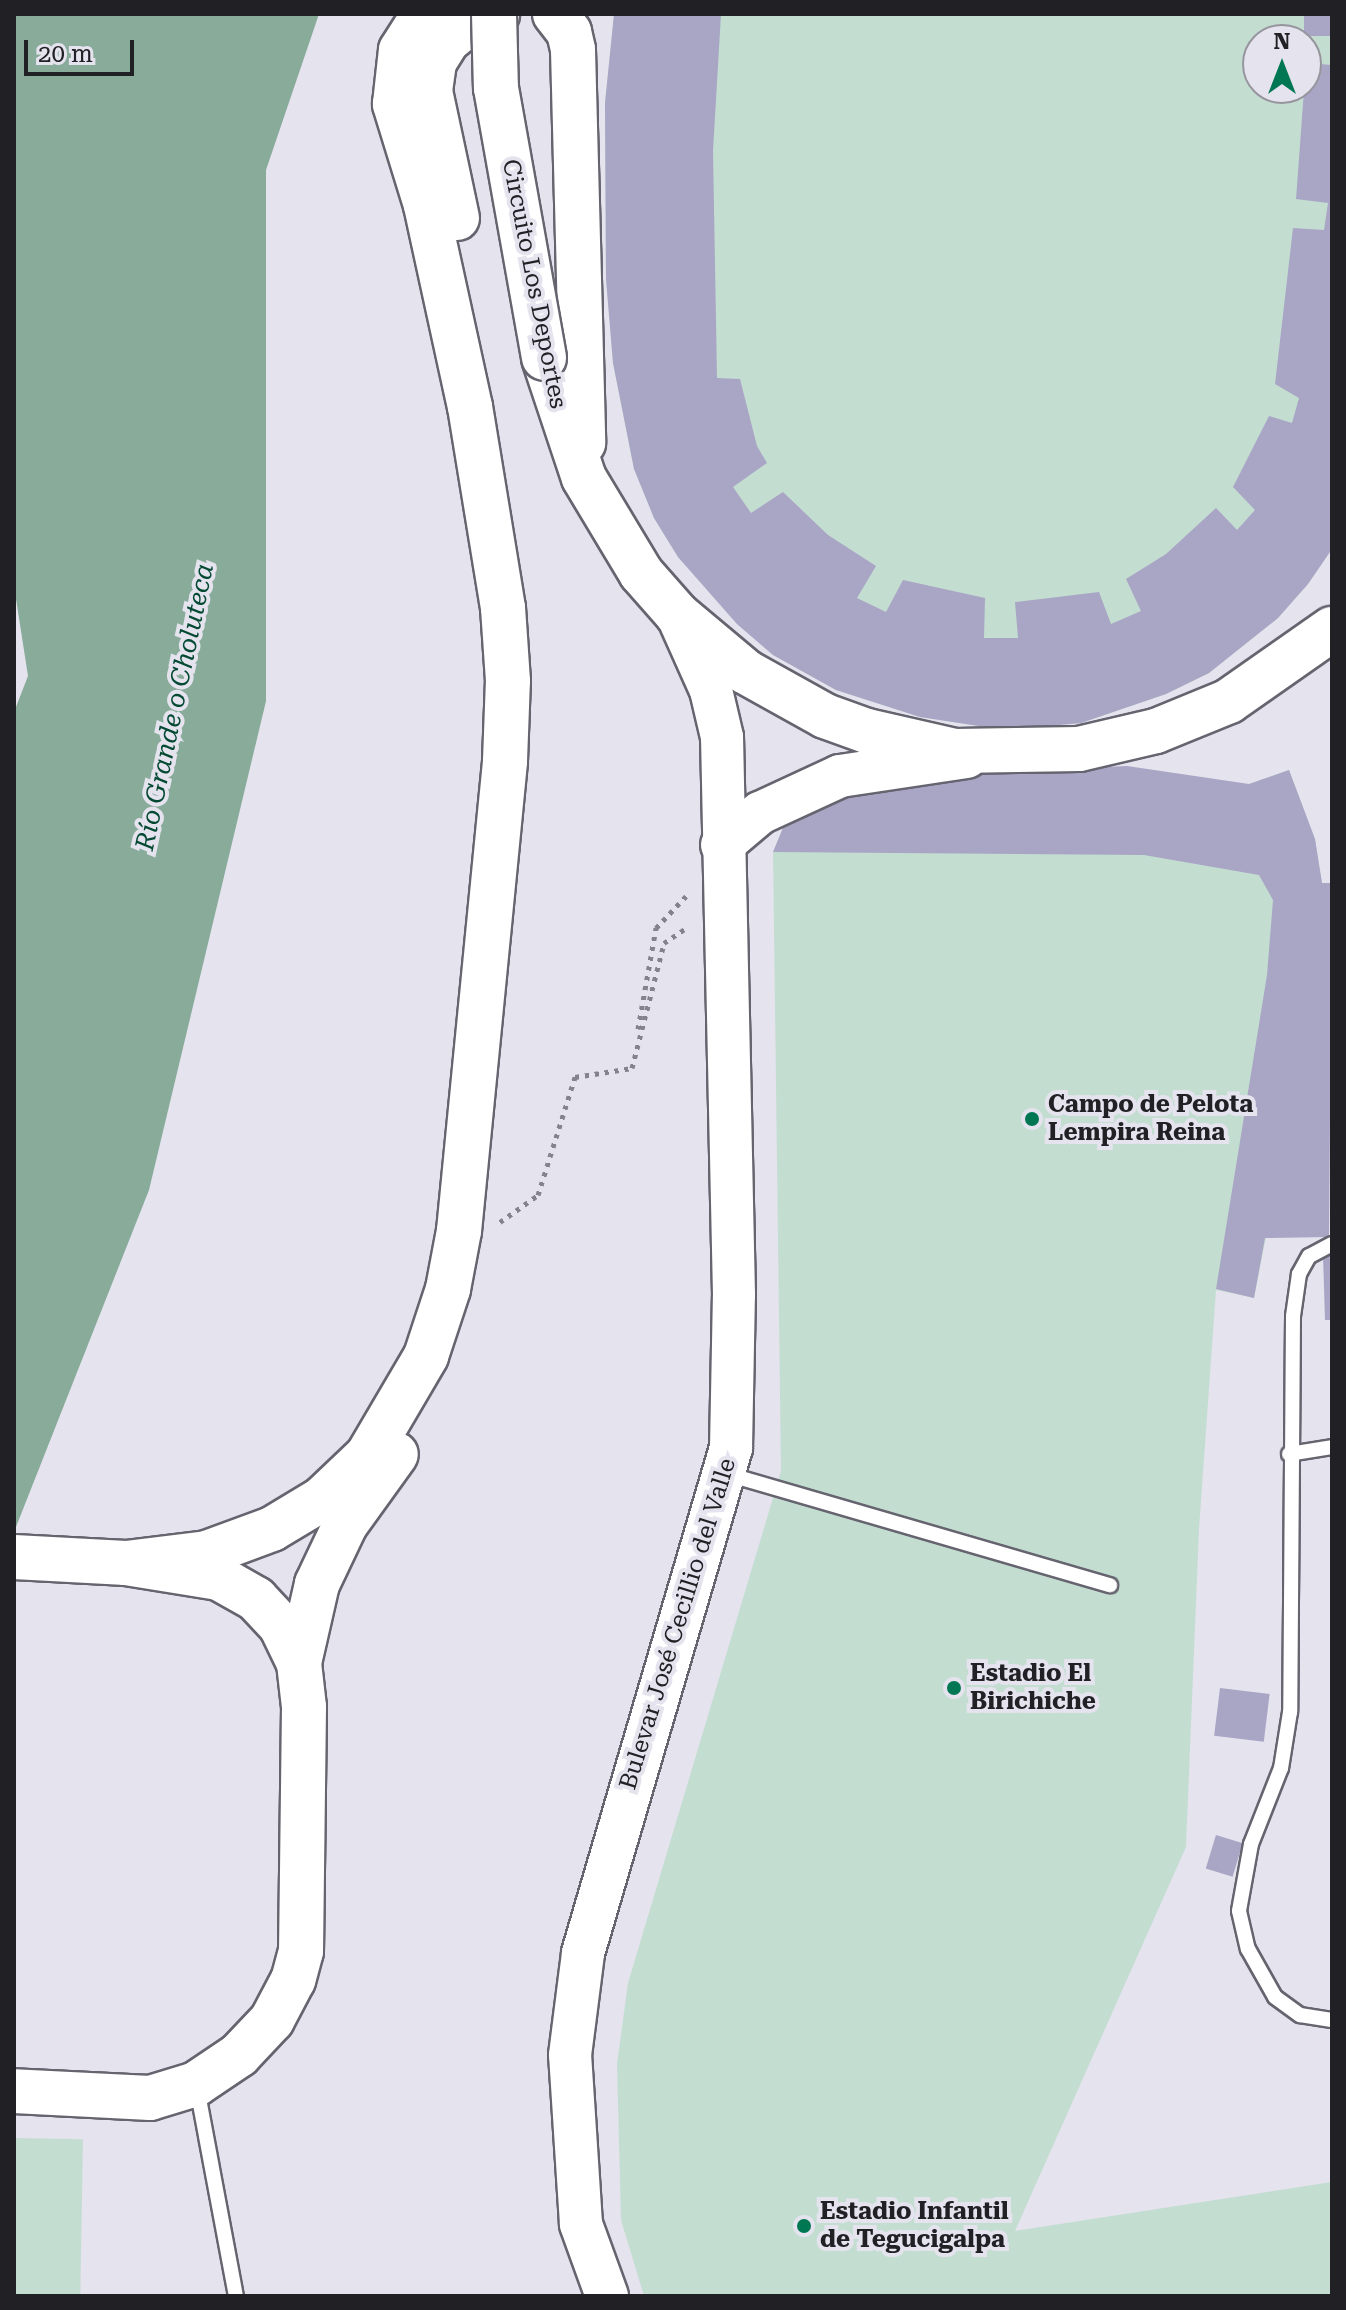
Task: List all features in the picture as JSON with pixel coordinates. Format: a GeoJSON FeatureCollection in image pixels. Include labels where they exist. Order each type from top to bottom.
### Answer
{"type":"FeatureCollection","features":[{"type":"Feature","properties":{"kind":"main road"},"geometry":{"type":"LineString","coordinates":[[108,1562],[207,1553],[272,1529],[322,1499],[368,1455],[426,1356],[448,1289],[459,1231],[504,777],[508,681],[503,608],[470,407],[426,205],[395,104],[401,50],[424,14]]}},
{"type":"Feature","properties":{"kind":"main road"},"geometry":{"type":"LineString","coordinates":[[14,2091],[95,2098],[150,2098],[196,2084],[239,2055],[272,2020],[293,1980],[301,1951],[304,1707],[299,1663],[317,1584],[345,1525],[385,1472],[448,1368],[470,1298],[482,1235],[532,765],[534,682],[497,399],[430,91],[434,62],[447,41],[468,24],[495,14]]}},
{"type":"Feature","properties":{"kind":"main road","name":"Circuito Los Deportes"},"geometry":{"type":"LineString","coordinates":[[495,14],[496,88],[544,358],[584,478],[609,527],[677,614],[746,672],[825,716],[910,743],[1000,754],[1079,749],[1156,731],[1229,701],[1332,629]]}},
{"type":"Feature","properties":{"kind":"main road"},"geometry":{"type":"LineString","coordinates":[[555,14],[569,32],[573,50],[584,478]]}},
{"type":"Feature","properties":{"kind":"main road","name":"Bulevar José Cecillio del Valle"},"geometry":{"type":"LineString","coordinates":[[607,2296],[581,2224],[570,2055],[583,1953],[731,1448],[734,1295],[722,905],[722,737],[711,690],[677,614]]}},
{"type":"Feature","properties":{"kind":"main road"},"geometry":{"type":"LineString","coordinates":[[722,851],[760,813],[840,776],[1000,754]]}},
{"type":"Feature","properties":{"kind":"main road"},"geometry":{"type":"LineString","coordinates":[[14,1557],[108,1562],[219,1578],[256,1599],[273,1617],[299,1663]]}},
{"type":"Feature","properties":{"kind":"lane"},"geometry":{"type":"LineString","coordinates":[[1332,1244],[1309,1256],[1299,1274],[1289,1454],[1290,1712],[1281,1768],[1251,1844],[1239,1911],[1248,1949],[1275,1997],[1300,2015],[1332,2020]]}},
{"type":"Feature","properties":{"kind":"lane"},"geometry":{"type":"LineString","coordinates":[[1289,1454],[1332,1447]]}},
{"type":"Feature","properties":{"kind":"lane"},"geometry":{"type":"LineString","coordinates":[[723,1473],[1110,1585]]}},
{"type":"Feature","properties":{"kind":"lane"},"geometry":{"type":"LineString","coordinates":[[196,2084],[236,2296]]}},
{"type":"Feature","properties":{"kind":"path"},"geometry":{"type":"LineString","coordinates":[[632,1068],[656,928],[722,851]]}},
{"type":"Feature","properties":{"kind":"path"},"geometry":{"type":"LineString","coordinates":[[632,1068],[664,943],[722,905]]}},
{"type":"Feature","properties":{"kind":"path"},"geometry":{"type":"LineString","coordinates":[[482,1235],[538,1195],[575,1077],[632,1068]]}},
{"type":"Feature","properties":{"kind":"shaded area"},"geometry":{"type":"Polygon","coordinates":[[[614,14],[1332,14],[1332,549],[1308,584],[1278,618],[1209,673],[1166,694],[1081,723],[1005,730],[920,717],[836,690],[773,655],[737,624],[678,557],[654,518],[634,469],[613,363],[606,279],[605,103],[614,14]]]}},
{"type":"Feature","properties":{"kind":"shaded area"},"geometry":{"type":"Polygon","coordinates":[[[1289,770],[1315,839],[1322,883],[1313,999],[1254,1298],[1216,1290],[1199,1529],[1186,1847],[1015,2231],[1332,2182],[1332,2296],[644,2296],[621,2220],[617,2064],[628,1983],[781,1471],[773,852],[790,811],[1249,784],[1289,770]]]}},
{"type":"Feature","properties":{"kind":"shaded area"},"geometry":{"type":"Polygon","coordinates":[[[14,2138],[83,2139],[80,2296],[14,2296],[14,2138]]]}},
{"type":"Feature","properties":{"kind":"water","name":"Río Grande o Choluteca"},"geometry":{"type":"Polygon","coordinates":[[[14,14],[319,14],[266,170],[266,701],[149,1190],[14,1532],[14,712],[28,676],[14,586],[14,14]]]}},
{"type":"Feature","properties":{"kind":"building"},"geometry":{"type":"Polygon","coordinates":[[[614,14],[721,14],[713,151],[717,378],[740,379],[757,446],[767,463],[733,487],[751,513],[783,492],[828,535],[876,566],[857,598],[886,612],[903,580],[985,598],[984,638],[1018,638],[1015,602],[1099,592],[1111,624],[1141,611],[1126,579],[1166,554],[1216,508],[1237,530],[1255,510],[1233,487],[1269,416],[1292,423],[1299,398],[1275,384],[1293,228],[1324,230],[1328,203],[1296,199],[1303,104],[1322,104],[1322,64],[1332,65],[1332,549],[1308,584],[1278,618],[1209,673],[1166,694],[1081,723],[1005,730],[920,717],[836,690],[773,655],[737,624],[678,557],[654,518],[634,469],[613,363],[606,279],[605,103],[614,14]]]}},
{"type":"Feature","properties":{"kind":"building"},"geometry":{"type":"Polygon","coordinates":[[[1304,14],[1332,14],[1332,36],[1322,36],[1322,24],[1304,24],[1304,14]]]}},
{"type":"Feature","properties":{"kind":"building"},"geometry":{"type":"Polygon","coordinates":[[[1127,766],[1249,784],[1289,770],[1315,839],[1322,883],[1332,883],[1329,1237],[1265,1238],[1254,1298],[1216,1289],[1267,975],[1273,900],[1259,875],[1144,855],[773,852],[790,811],[926,775],[1127,766]]]}},
{"type":"Feature","properties":{"kind":"building"},"geometry":{"type":"Polygon","coordinates":[[[1332,1254],[1332,1320],[1325,1320],[1323,1255],[1332,1254]]]}},
{"type":"Feature","properties":{"kind":"building"},"geometry":{"type":"Polygon","coordinates":[[[1220,1688],[1270,1694],[1264,1742],[1214,1736],[1220,1688]]]}},
{"type":"Feature","properties":{"kind":"building"},"geometry":{"type":"Polygon","coordinates":[[[1216,1835],[1243,1843],[1233,1877],[1206,1868],[1216,1835]]]}},
{"type":"Feature","properties":{"kind":"place","name":"Campo de Pelota Lempira Reina"},"geometry":{"type":"Point","coordinates":[1032,1119]}},
{"type":"Feature","properties":{"kind":"place","name":"Estadio El Birichiche"},"geometry":{"type":"Point","coordinates":[954,1688]}},
{"type":"Feature","properties":{"kind":"place","name":"Estadio Infantil de Tegucigalpa"},"geometry":{"type":"Point","coordinates":[804,2226]}}]}
